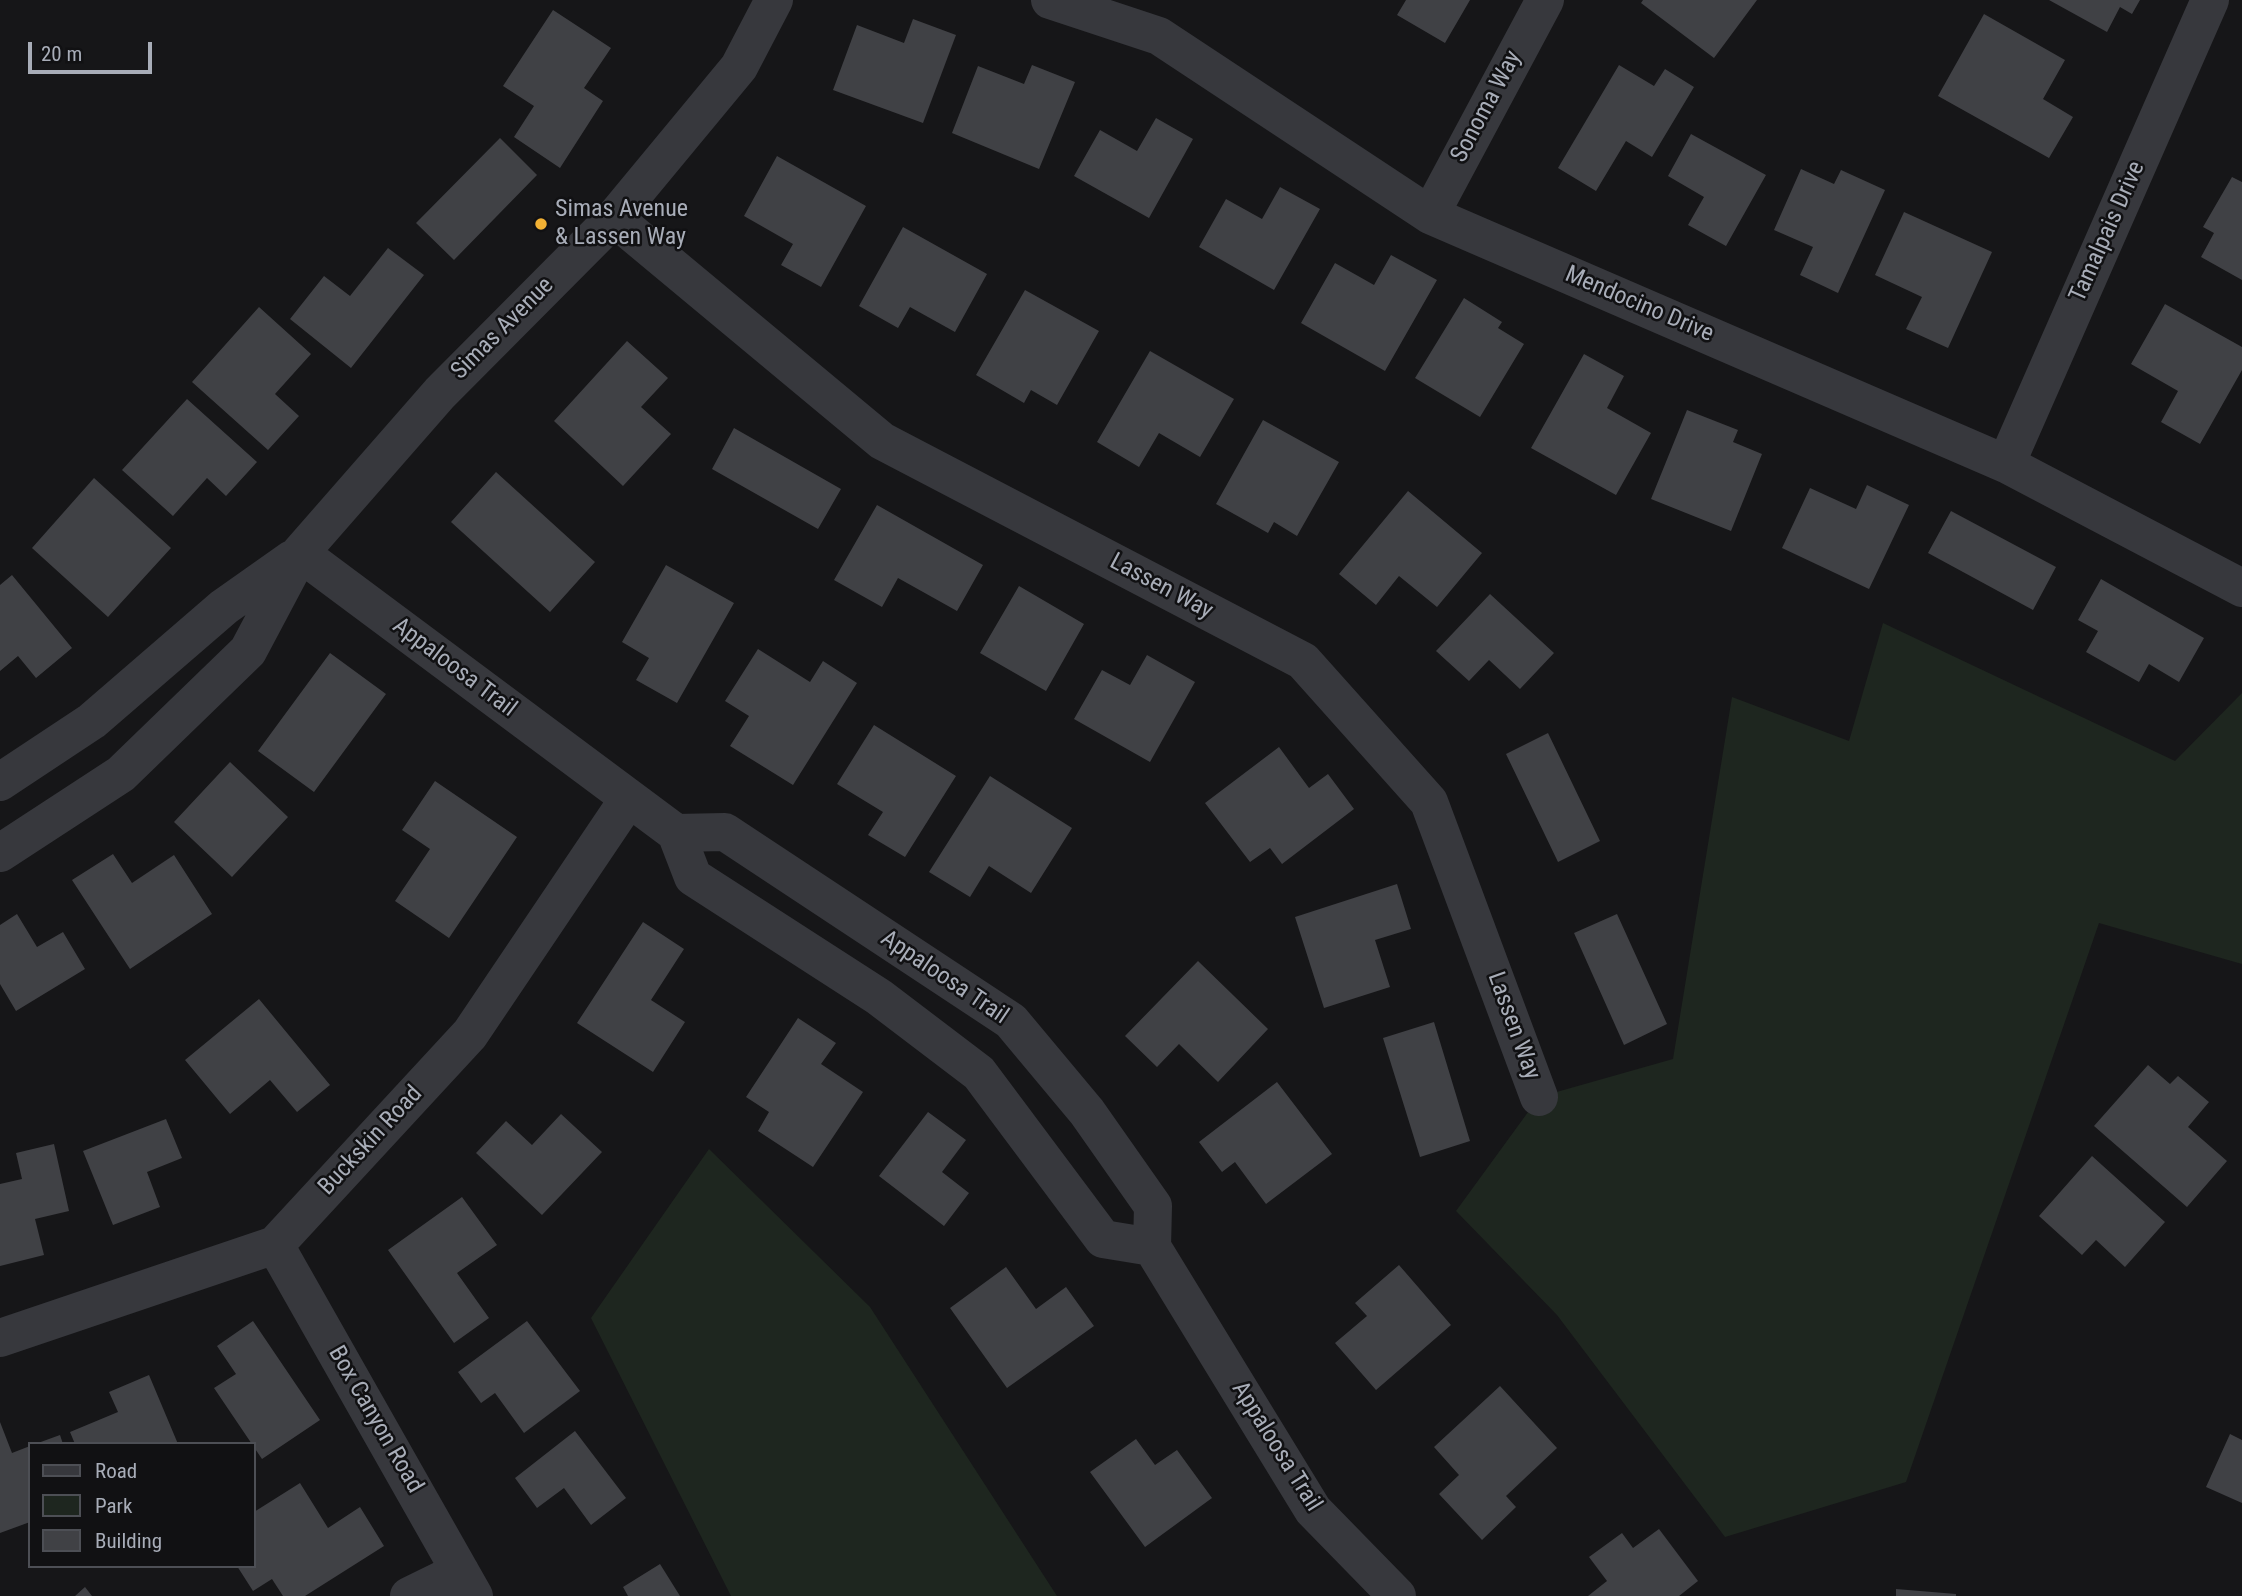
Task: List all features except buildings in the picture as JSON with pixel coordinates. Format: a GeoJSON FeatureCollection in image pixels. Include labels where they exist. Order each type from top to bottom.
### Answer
{"type":"FeatureCollection","features":[{"type":"Feature","properties":{"kind":"street","name":"Simas Avenue"},"geometry":{"type":"LineString","coordinates":[[0,853],[121,774],[238,661],[247,651],[300,553],[440,393],[614,218],[739,67],[774,0]]}},
{"type":"Feature","properties":{"kind":"street","name":"Mendocino Drive"},"geometry":{"type":"LineString","coordinates":[[1050,0],[1158,36],[1430,215],[2006,464],[2242,588]]}},
{"type":"Feature","properties":{"kind":"street","name":"Sonoma Way"},"geometry":{"type":"LineString","coordinates":[[1430,215],[1545,0]]}},
{"type":"Feature","properties":{"kind":"street","name":"Tamalpais Drive"},"geometry":{"type":"LineString","coordinates":[[2006,464],[2210,0]]}},
{"type":"Feature","properties":{"kind":"street","name":"Lassen Way"},"geometry":{"type":"LineString","coordinates":[[614,218],[882,441],[1303,661],[1429,802],[1539,1097]]}},
{"type":"Feature","properties":{"kind":"street","name":"Simas Avenue"},"geometry":{"type":"LineString","coordinates":[[0,782],[92,721],[225,607],[300,553]]}},
{"type":"Feature","properties":{"kind":"street","name":"Appaloosa Trail"},"geometry":{"type":"LineString","coordinates":[[300,553],[676,833],[725,832],[1012,1021],[1087,1112],[1153,1206],[1152,1247],[1313,1510],[1397,1596]]}},
{"type":"Feature","properties":{"kind":"street","name":"Buckskin Road"},"geometry":{"type":"LineString","coordinates":[[0,1338],[275,1245],[470,1034],[629,798]]}},
{"type":"Feature","properties":{"kind":"street"},"geometry":{"type":"LineString","coordinates":[[676,833],[693,877],[879,997],[979,1073],[1103,1239],[1152,1247]]}},
{"type":"Feature","properties":{"kind":"street","name":"Box Canyon Road"},"geometry":{"type":"LineString","coordinates":[[275,1245],[467,1583]]}},
{"type":"Feature","properties":{"kind":"street"},"geometry":{"type":"LineString","coordinates":[[409,1596],[467,1583]]}},
{"type":"Feature","properties":{"kind":"green space"},"geometry":{"type":"Polygon","coordinates":[[[1883,623],[2175,761],[2242,693],[2242,964],[2099,923],[1906,1482],[1725,1537],[1557,1315],[1456,1211],[1539,1097],[1673,1059],[1732,697],[1849,741],[1883,623]]]}},
{"type":"Feature","properties":{"kind":"green space"},"geometry":{"type":"Polygon","coordinates":[[[709,1149],[870,1307],[1057,1596],[731,1596],[591,1318],[709,1149]]]}},
{"type":"Feature","properties":{"kind":"place","name":"Simas Avenue & Lassen Way"},"geometry":{"type":"Point","coordinates":[541,224]}}]}
